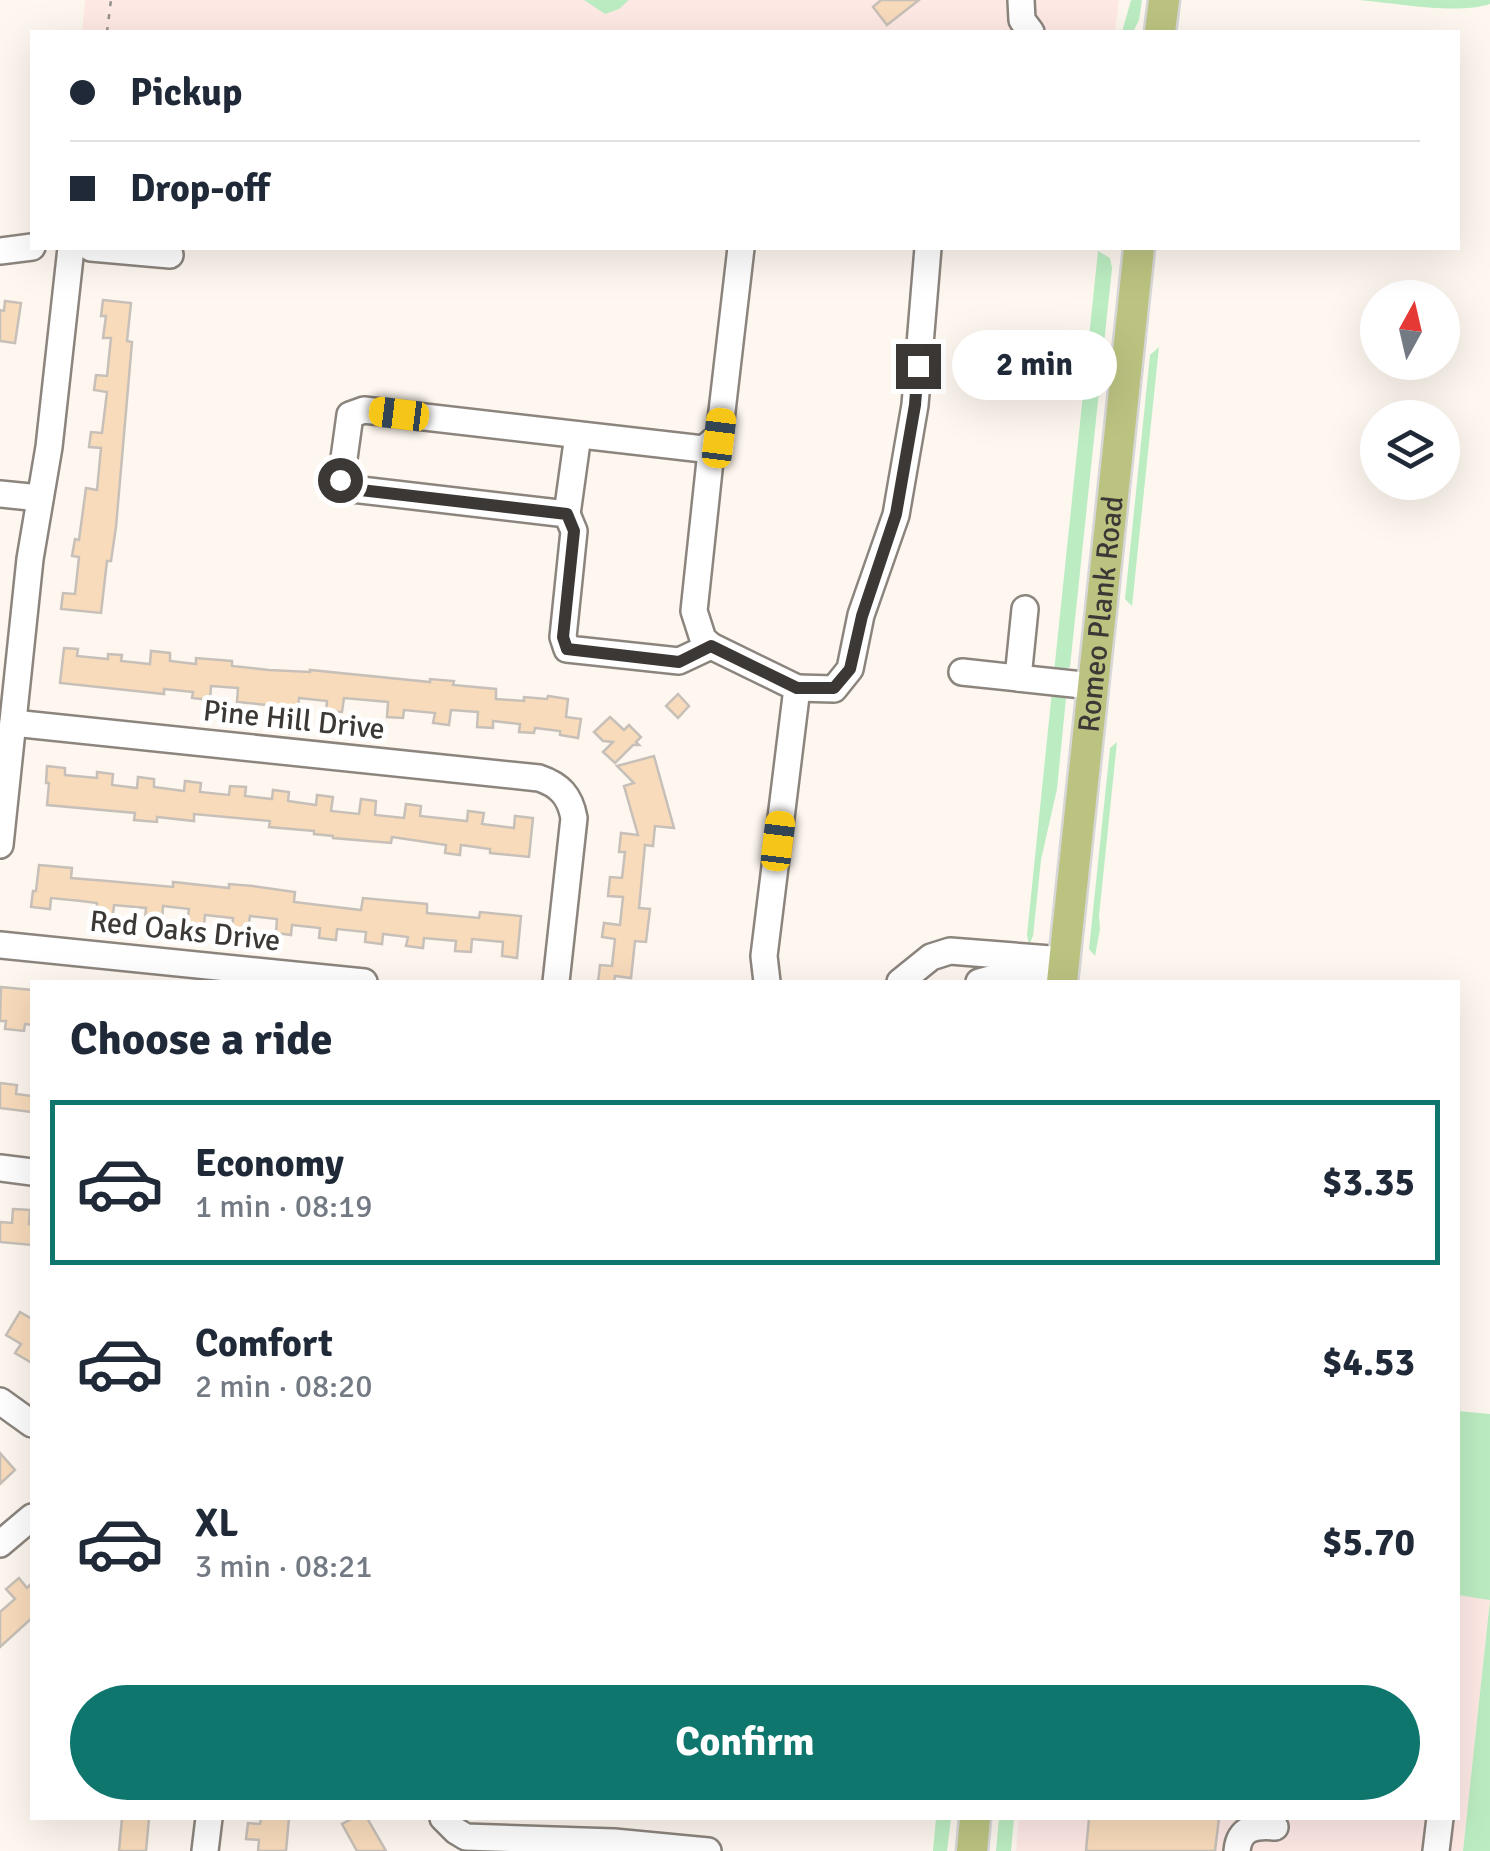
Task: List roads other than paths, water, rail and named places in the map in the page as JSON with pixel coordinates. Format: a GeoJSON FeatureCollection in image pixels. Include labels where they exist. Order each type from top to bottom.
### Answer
{"type":"FeatureCollection","features":[{"type":"Feature","properties":{"kind":"main road"},"geometry":{"type":"LineString","coordinates":[[1160,30],[1164,0]]}},
{"type":"Feature","properties":{"kind":"main road","name":"Romeo Plank Road"},"geometry":{"type":"LineString","coordinates":[[1061,975],[1138,250]]}},
{"type":"Feature","properties":{"kind":"main road"},"geometry":{"type":"LineString","coordinates":[[972,1851],[975,1820]]}},
{"type":"Feature","properties":{"kind":"street"},"geometry":{"type":"LineString","coordinates":[[1020,0],[1022,20],[1030,30]]}},
{"type":"Feature","properties":{"kind":"street"},"geometry":{"type":"LineString","coordinates":[[0,251],[30,247]]}},
{"type":"Feature","properties":{"kind":"street"},"geometry":{"type":"LineString","coordinates":[[0,845],[30,559],[49,448],[71,250]]}},
{"type":"Feature","properties":{"kind":"street"},"geometry":{"type":"LineString","coordinates":[[114,250],[170,255]]}},
{"type":"Feature","properties":{"kind":"street"},"geometry":{"type":"LineString","coordinates":[[567,514],[352,489],[340,480],[350,415],[364,410],[703,448],[719,438],[741,250]]}},
{"type":"Feature","properties":{"kind":"street"},"geometry":{"type":"LineString","coordinates":[[712,442],[694,611],[703,639],[797,688],[834,688],[850,669],[862,616],[896,514],[915,405],[928,250]]}},
{"type":"Feature","properties":{"kind":"street"},"geometry":{"type":"LineString","coordinates":[[578,436],[567,514],[574,531],[563,637],[567,649],[679,662],[711,646]]}},
{"type":"Feature","properties":{"kind":"street"},"geometry":{"type":"LineString","coordinates":[[0,494],[40,498]]}},
{"type":"Feature","properties":{"kind":"street"},"geometry":{"type":"LineString","coordinates":[[1018,678],[1025,610]]}},
{"type":"Feature","properties":{"kind":"street"},"geometry":{"type":"LineString","coordinates":[[962,672],[1092,686]]}},
{"type":"Feature","properties":{"kind":"street"},"geometry":{"type":"LineString","coordinates":[[766,980],[764,956],[797,688]]}},
{"type":"Feature","properties":{"kind":"street","name":"Pine Hill Drive"},"geometry":{"type":"LineString","coordinates":[[13,724],[553,782],[564,791],[574,818],[556,980]]}},
{"type":"Feature","properties":{"kind":"street","name":"Red Oaks Drive"},"geometry":{"type":"LineString","coordinates":[[0,945],[295,979]]}},
{"type":"Feature","properties":{"kind":"street"},"geometry":{"type":"LineString","coordinates":[[903,980],[939,952],[950,951],[980,953],[1061,975]]}},
{"type":"Feature","properties":{"kind":"street"},"geometry":{"type":"LineString","coordinates":[[980,953],[981,980]]}},
{"type":"Feature","properties":{"kind":"street"},"geometry":{"type":"LineString","coordinates":[[985,980],[1061,975]]}},
{"type":"Feature","properties":{"kind":"street"},"geometry":{"type":"LineString","coordinates":[[0,1168],[30,1172]]}},
{"type":"Feature","properties":{"kind":"street"},"geometry":{"type":"LineString","coordinates":[[0,1401],[30,1423]]}},
{"type":"Feature","properties":{"kind":"street"},"geometry":{"type":"LineString","coordinates":[[0,1544],[30,1519]]}},
{"type":"Feature","properties":{"kind":"street"},"geometry":{"type":"LineString","coordinates":[[205,1851],[209,1820]]}},
{"type":"Feature","properties":{"kind":"street"},"geometry":{"type":"LineString","coordinates":[[445,1820],[466,1836],[614,1842],[708,1851]]}},
{"type":"Feature","properties":{"kind":"street"},"geometry":{"type":"LineString","coordinates":[[1436,1851],[1440,1820]]}},
{"type":"Feature","properties":{"kind":"street"},"geometry":{"type":"LineString","coordinates":[[1238,1836],[1254,1826],[1275,1828]]}}]}
